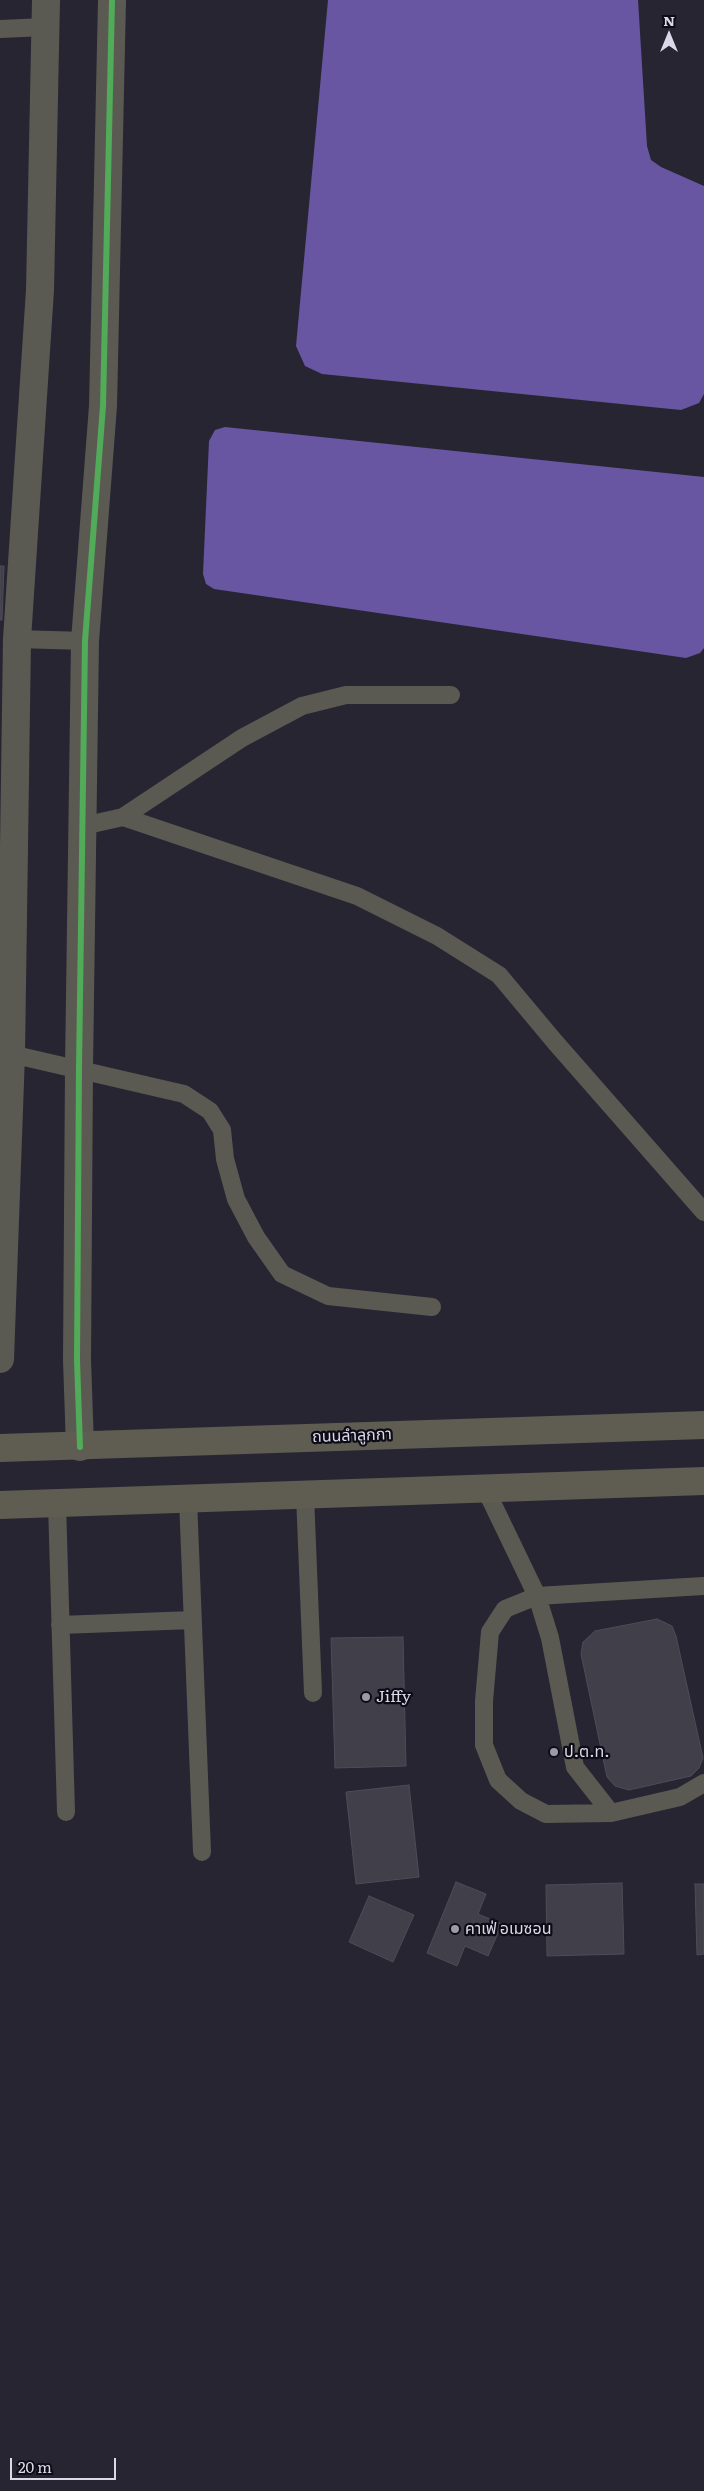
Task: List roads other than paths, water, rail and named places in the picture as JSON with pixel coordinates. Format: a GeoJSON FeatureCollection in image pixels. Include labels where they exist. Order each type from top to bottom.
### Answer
{"type":"FeatureCollection","features":[{"type":"Feature","properties":{"kind":"main road","name":"ถนนลำลูกกา"},"geometry":{"type":"LineString","coordinates":[[0,1448],[80,1447],[704,1425]]}},
{"type":"Feature","properties":{"kind":"main road"},"geometry":{"type":"LineString","coordinates":[[0,1504],[704,1481]]}},
{"type":"Feature","properties":{"kind":"street"},"geometry":{"type":"LineString","coordinates":[[0,1359],[11,1054],[17,639],[40,290],[46,0]]}},
{"type":"Feature","properties":{"kind":"street"},"geometry":{"type":"LineString","coordinates":[[80,1447],[77,1360],[78,1068],[85,641],[103,406],[112,0]]}},
{"type":"Feature","properties":{"kind":"lane"},"geometry":{"type":"LineString","coordinates":[[0,29],[46,28]]}},
{"type":"Feature","properties":{"kind":"lane"},"geometry":{"type":"LineString","coordinates":[[17,639],[85,641]]}},
{"type":"Feature","properties":{"kind":"lane"},"geometry":{"type":"LineString","coordinates":[[82,826],[123,817],[242,738],[302,706],[346,695],[451,695]]}},
{"type":"Feature","properties":{"kind":"lane"},"geometry":{"type":"LineString","coordinates":[[123,817],[357,896],[436,936],[499,975],[704,1212]]}},
{"type":"Feature","properties":{"kind":"lane"},"geometry":{"type":"LineString","coordinates":[[11,1054],[184,1094],[210,1110],[222,1130],[225,1159],[236,1199],[256,1237],[282,1274],[328,1296],[432,1307]]}},
{"type":"Feature","properties":{"kind":"lane"},"geometry":{"type":"LineString","coordinates":[[485,1488],[537,1596],[550,1638],[575,1767],[611,1812]]}},
{"type":"Feature","properties":{"kind":"lane"},"geometry":{"type":"LineString","coordinates":[[305,1495],[313,1693]]}},
{"type":"Feature","properties":{"kind":"lane"},"geometry":{"type":"LineString","coordinates":[[188,1499],[202,1852]]}},
{"type":"Feature","properties":{"kind":"lane"},"geometry":{"type":"LineString","coordinates":[[57,1503],[66,1812]]}},
{"type":"Feature","properties":{"kind":"lane"},"geometry":{"type":"LineString","coordinates":[[704,1591],[537,1596],[505,1608],[490,1632],[484,1701],[484,1745],[498,1780],[521,1801],[546,1814],[611,1812],[680,1797],[704,1783]]}},
{"type":"Feature","properties":{"kind":"lane"},"geometry":{"type":"LineString","coordinates":[[60,1625],[193,1620]]}},
{"type":"Feature","properties":{"kind":"place","name":"Jiffy"},"geometry":{"type":"Point","coordinates":[366,1697]}},
{"type":"Feature","properties":{"kind":"place","name":"ป.ต.ท."},"geometry":{"type":"Point","coordinates":[554,1752]}},
{"type":"Feature","properties":{"kind":"place","name":"คาเฟ่ อเมซอน"},"geometry":{"type":"Point","coordinates":[455,1929]}}]}
